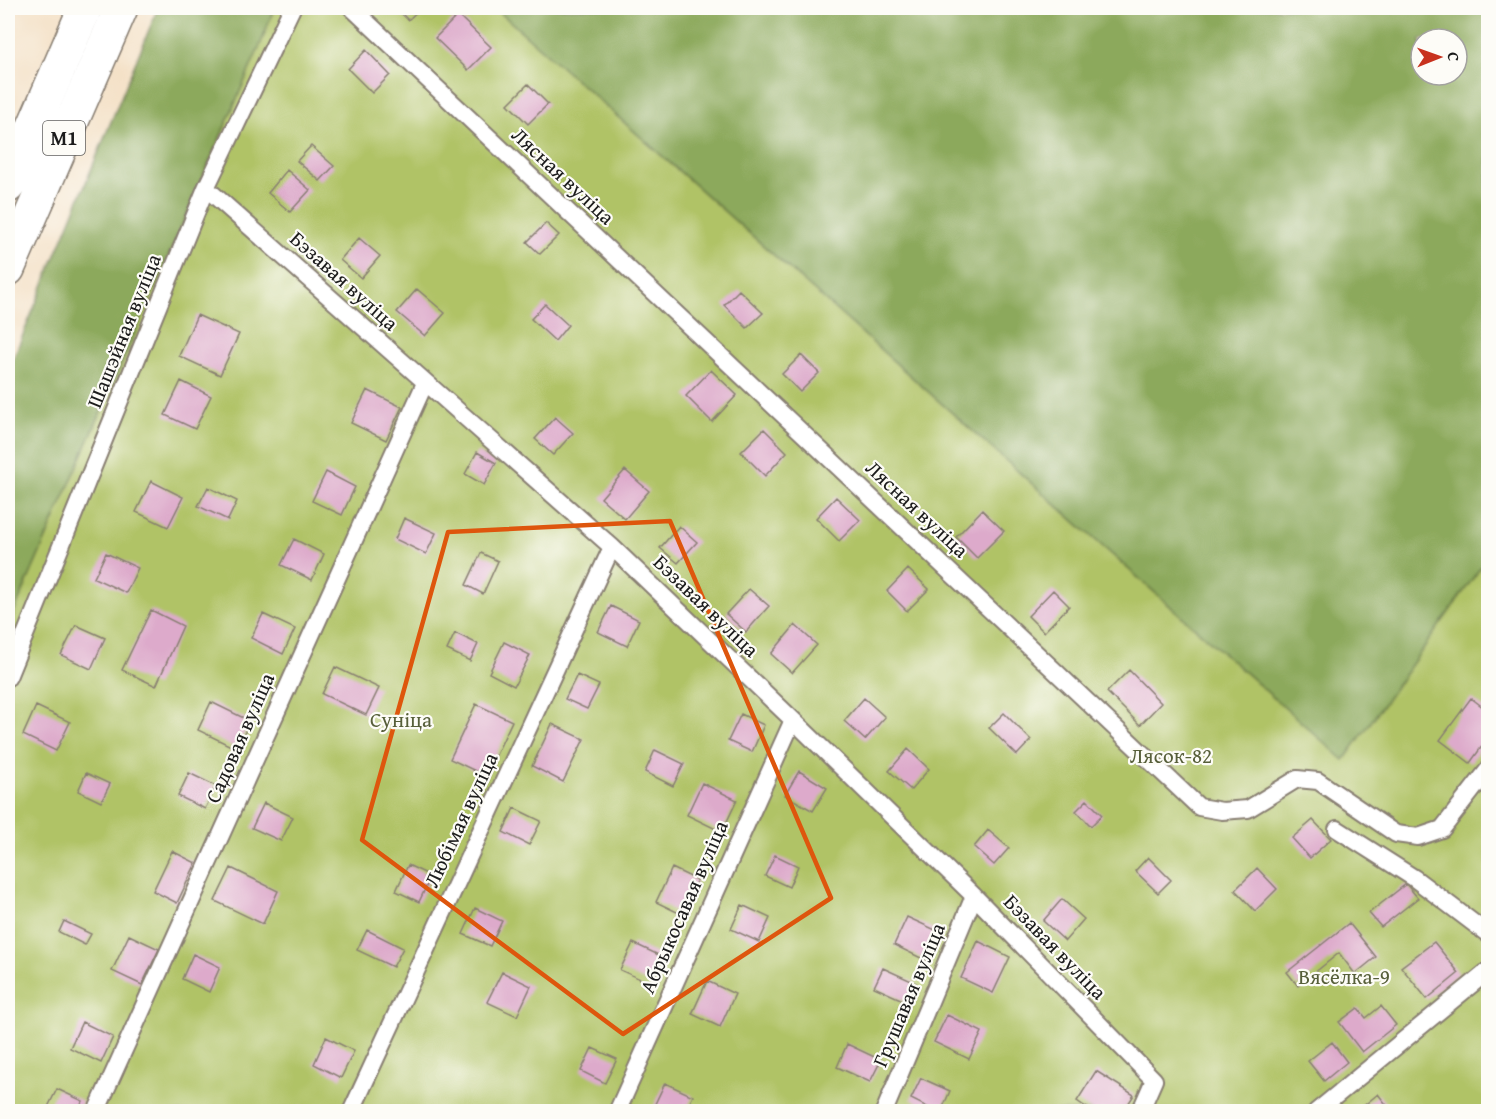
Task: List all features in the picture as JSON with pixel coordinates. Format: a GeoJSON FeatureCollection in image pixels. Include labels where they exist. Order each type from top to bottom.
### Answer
{"type":"FeatureCollection","features":[{"type":"Feature","properties":{"kind":"highway","name":"М1"},"geometry":{"type":"LineString","coordinates":[[8,186],[85,8]]}},
{"type":"Feature","properties":{"kind":"highway","name":"М1"},"geometry":{"type":"LineString","coordinates":[[8,268],[121,8]]}},
{"type":"Feature","properties":{"kind":"lane","name":"Шашэйная вуліца"},"geometry":{"type":"LineString","coordinates":[[8,677],[206,188],[292,8]]}},
{"type":"Feature","properties":{"kind":"lane","name":"Лясная вуліца"},"geometry":{"type":"LineString","coordinates":[[352,8],[1199,807],[1222,811],[1248,809],[1296,780],[1318,781],[1396,834],[1418,837],[1442,829],[1488,770]]}},
{"type":"Feature","properties":{"kind":"lane","name":"Бэзавая вуліца"},"geometry":{"type":"LineString","coordinates":[[206,188],[612,548],[974,896],[1154,1080],[1140,1112]]}},
{"type":"Feature","properties":{"kind":"lane","name":"Садовая вуліца"},"geometry":{"type":"LineString","coordinates":[[96,1112],[425,383]]}},
{"type":"Feature","properties":{"kind":"lane","name":"Любімая вуліца"},"geometry":{"type":"LineString","coordinates":[[351,1112],[612,548]]}},
{"type":"Feature","properties":{"kind":"lane","name":"Абрыкосавая вуліца"},"geometry":{"type":"LineString","coordinates":[[617,1112],[793,720]]}},
{"type":"Feature","properties":{"kind":"lane"},"geometry":{"type":"LineString","coordinates":[[1337,829],[1414,878],[1488,934]]}},
{"type":"Feature","properties":{"kind":"lane","name":"Грушавая вуліца"},"geometry":{"type":"LineString","coordinates":[[884,1112],[974,896]]}},
{"type":"Feature","properties":{"kind":"lane"},"geometry":{"type":"LineString","coordinates":[[1316,1112],[1488,971]]}},
{"type":"Feature","properties":{"kind":"highlighted area"},"geometry":{"type":"Polygon","coordinates":[[[670,521],[831,898],[623,1034],[362,840],[448,532],[670,521]]]}},
{"type":"Feature","properties":{"kind":"green space"},"geometry":{"type":"Polygon","coordinates":[[[158,8],[274,8],[261,43],[8,626],[8,371],[158,8]]]}},
{"type":"Feature","properties":{"kind":"green space","name":"Суніца"},"geometry":{"type":"Polygon","coordinates":[[[274,8],[495,8],[1344,760],[1488,557],[1488,1111],[8,1112],[8,626],[261,43],[274,8]]]}},
{"type":"Feature","properties":{"kind":"green space"},"geometry":{"type":"Polygon","coordinates":[[[495,8],[1488,8],[1488,557],[1344,760],[495,8]]]}},
{"type":"Feature","properties":{"kind":"building"},"geometry":{"type":"Polygon","coordinates":[[[396,8],[421,8],[408,20],[396,8]]]}},
{"type":"Feature","properties":{"kind":"building"},"geometry":{"type":"Polygon","coordinates":[[[458,15],[491,47],[468,70],[435,38],[458,15]]]}},
{"type":"Feature","properties":{"kind":"building"},"geometry":{"type":"Polygon","coordinates":[[[366,50],[390,75],[372,93],[348,69],[366,50]]]}},
{"type":"Feature","properties":{"kind":"building"},"geometry":{"type":"Polygon","coordinates":[[[528,84],[548,104],[528,124],[508,104],[528,84]]]}},
{"type":"Feature","properties":{"kind":"building"},"geometry":{"type":"Polygon","coordinates":[[[311,146],[334,166],[320,181],[297,161],[311,146]]]}},
{"type":"Feature","properties":{"kind":"building"},"geometry":{"type":"Polygon","coordinates":[[[287,170],[310,190],[290,212],[268,193],[287,170]]]}},
{"type":"Feature","properties":{"kind":"building"},"geometry":{"type":"Polygon","coordinates":[[[546,223],[559,235],[540,254],[527,242],[546,223]]]}},
{"type":"Feature","properties":{"kind":"building"},"geometry":{"type":"Polygon","coordinates":[[[359,238],[380,256],[361,278],[340,260],[359,238]]]}},
{"type":"Feature","properties":{"kind":"building"},"geometry":{"type":"Polygon","coordinates":[[[417,289],[445,313],[425,336],[397,312],[417,289]]]}},
{"type":"Feature","properties":{"kind":"building"},"geometry":{"type":"Polygon","coordinates":[[[739,290],[763,313],[747,328],[724,305],[739,290]]]}},
{"type":"Feature","properties":{"kind":"building"},"geometry":{"type":"Polygon","coordinates":[[[545,304],[568,325],[555,341],[531,319],[545,304]]]}},
{"type":"Feature","properties":{"kind":"building"},"geometry":{"type":"Polygon","coordinates":[[[197,315],[239,334],[220,375],[179,356],[197,315]]]}},
{"type":"Feature","properties":{"kind":"building"},"geometry":{"type":"Polygon","coordinates":[[[801,355],[819,373],[800,392],[782,374],[801,355]]]}},
{"type":"Feature","properties":{"kind":"building"},"geometry":{"type":"Polygon","coordinates":[[[711,370],[737,395],[712,422],[686,396],[711,370]]]}},
{"type":"Feature","properties":{"kind":"building"},"geometry":{"type":"Polygon","coordinates":[[[181,381],[211,396],[195,429],[165,415],[181,381]]]}},
{"type":"Feature","properties":{"kind":"building"},"geometry":{"type":"Polygon","coordinates":[[[367,390],[402,407],[386,440],[351,423],[367,390]]]}},
{"type":"Feature","properties":{"kind":"building"},"geometry":{"type":"Polygon","coordinates":[[[555,417],[573,433],[553,455],[535,439],[555,417]]]}},
{"type":"Feature","properties":{"kind":"building"},"geometry":{"type":"Polygon","coordinates":[[[764,429],[787,452],[765,476],[741,452],[764,429]]]}},
{"type":"Feature","properties":{"kind":"building"},"geometry":{"type":"Polygon","coordinates":[[[477,452],[496,463],[484,485],[465,474],[477,452]]]}},
{"type":"Feature","properties":{"kind":"building"},"geometry":{"type":"Polygon","coordinates":[[[625,470],[649,491],[625,519],[601,498],[625,470]]]}},
{"type":"Feature","properties":{"kind":"building"},"geometry":{"type":"Polygon","coordinates":[[[326,472],[355,487],[342,515],[312,501],[326,472]]]}},
{"type":"Feature","properties":{"kind":"building"},"geometry":{"type":"Polygon","coordinates":[[[151,481],[183,497],[168,527],[136,512],[151,481]]]}},
{"type":"Feature","properties":{"kind":"building"},"geometry":{"type":"Polygon","coordinates":[[[208,487],[237,501],[228,520],[198,506],[208,487]]]}},
{"type":"Feature","properties":{"kind":"building"},"geometry":{"type":"Polygon","coordinates":[[[836,497],[860,520],[839,541],[816,518],[836,497]]]}},
{"type":"Feature","properties":{"kind":"building"},"geometry":{"type":"Polygon","coordinates":[[[982,510],[1004,531],[977,558],[956,537],[982,510]]]}},
{"type":"Feature","properties":{"kind":"building"},"geometry":{"type":"Polygon","coordinates":[[[404,518],[436,533],[426,554],[395,539],[404,518]]]}},
{"type":"Feature","properties":{"kind":"building"},"geometry":{"type":"Polygon","coordinates":[[[679,526],[697,542],[678,563],[660,548],[679,526]]]}},
{"type":"Feature","properties":{"kind":"building"},"geometry":{"type":"Polygon","coordinates":[[[294,539],[324,554],[312,580],[281,565],[294,539]]]}},
{"type":"Feature","properties":{"kind":"building"},"geometry":{"type":"Polygon","coordinates":[[[106,553],[138,568],[126,593],[94,578],[106,553]]]}},
{"type":"Feature","properties":{"kind":"building"},"geometry":{"type":"Polygon","coordinates":[[[481,553],[498,561],[483,594],[466,585],[481,553]]]}},
{"type":"Feature","properties":{"kind":"building"},"geometry":{"type":"Polygon","coordinates":[[[908,569],[929,589],[907,611],[887,591],[908,569]]]}},
{"type":"Feature","properties":{"kind":"building"},"geometry":{"type":"Polygon","coordinates":[[[749,589],[769,606],[746,632],[726,614],[749,589]]]}},
{"type":"Feature","properties":{"kind":"building"},"geometry":{"type":"Polygon","coordinates":[[[1053,590],[1069,606],[1044,632],[1028,616],[1053,590]]]}},
{"type":"Feature","properties":{"kind":"building"},"geometry":{"type":"Polygon","coordinates":[[[611,606],[639,620],[627,646],[598,632],[611,606]]]}},
{"type":"Feature","properties":{"kind":"building"},"geometry":{"type":"Polygon","coordinates":[[[151,610],[183,626],[156,686],[122,670],[151,610]]]}},
{"type":"Feature","properties":{"kind":"building"},"geometry":{"type":"Polygon","coordinates":[[[263,614],[295,629],[283,654],[251,638],[263,614]]]}},
{"type":"Feature","properties":{"kind":"building"},"geometry":{"type":"Polygon","coordinates":[[[76,625],[105,638],[91,669],[61,655],[76,625]]]}},
{"type":"Feature","properties":{"kind":"building"},"geometry":{"type":"Polygon","coordinates":[[[795,625],[817,645],[792,673],[771,654],[795,625]]]}},
{"type":"Feature","properties":{"kind":"building"},"geometry":{"type":"Polygon","coordinates":[[[455,633],[478,644],[470,661],[447,650],[455,633]]]}},
{"type":"Feature","properties":{"kind":"building"},"geometry":{"type":"Polygon","coordinates":[[[504,642],[530,655],[514,686],[489,673],[504,642]]]}},
{"type":"Feature","properties":{"kind":"building"},"geometry":{"type":"Polygon","coordinates":[[[335,667],[379,688],[366,715],[322,694],[335,667]]]}},
{"type":"Feature","properties":{"kind":"building"},"geometry":{"type":"Polygon","coordinates":[[[1129,670],[1161,703],[1140,725],[1107,692],[1129,670]]]}},
{"type":"Feature","properties":{"kind":"building"},"geometry":{"type":"Polygon","coordinates":[[[577,675],[599,685],[587,709],[565,699],[577,675]]]}},
{"type":"Feature","properties":{"kind":"building"},"geometry":{"type":"Polygon","coordinates":[[[864,698],[885,717],[865,740],[844,721],[864,698]]]}},
{"type":"Feature","properties":{"kind":"building"},"geometry":{"type":"Polygon","coordinates":[[[1471,698],[1488,711],[1488,738],[1470,763],[1440,740],[1471,698]]]}},
{"type":"Feature","properties":{"kind":"building"},"geometry":{"type":"Polygon","coordinates":[[[211,702],[250,721],[237,749],[198,730],[211,702]]]}},
{"type":"Feature","properties":{"kind":"building"},"geometry":{"type":"Polygon","coordinates":[[[476,704],[512,721],[486,776],[450,759],[476,704]]]}},
{"type":"Feature","properties":{"kind":"building"},"geometry":{"type":"Polygon","coordinates":[[[36,706],[70,722],[56,751],[23,735],[36,706]]]}},
{"type":"Feature","properties":{"kind":"building"},"geometry":{"type":"Polygon","coordinates":[[[1004,713],[1031,740],[1017,755],[989,728],[1004,713]]]}},
{"type":"Feature","properties":{"kind":"building"},"geometry":{"type":"Polygon","coordinates":[[[741,714],[764,725],[752,752],[728,741],[741,714]]]}},
{"type":"Feature","properties":{"kind":"building"},"geometry":{"type":"Polygon","coordinates":[[[552,724],[584,739],[563,782],[532,766],[552,724]]]}},
{"type":"Feature","properties":{"kind":"building"},"geometry":{"type":"Polygon","coordinates":[[[908,749],[929,769],[911,790],[889,771],[908,749]]]}},
{"type":"Feature","properties":{"kind":"building"},"geometry":{"type":"Polygon","coordinates":[[[655,750],[684,764],[673,786],[645,772],[655,750]]]}},
{"type":"Feature","properties":{"kind":"building"},"geometry":{"type":"Polygon","coordinates":[[[799,771],[827,788],[813,811],[785,795],[799,771]]]}},
{"type":"Feature","properties":{"kind":"building"},"geometry":{"type":"Polygon","coordinates":[[[86,773],[110,784],[101,802],[78,791],[86,773]]]}},
{"type":"Feature","properties":{"kind":"building"},"geometry":{"type":"Polygon","coordinates":[[[189,773],[216,786],[205,809],[178,796],[189,773]]]}},
{"type":"Feature","properties":{"kind":"building"},"geometry":{"type":"Polygon","coordinates":[[[702,783],[737,800],[722,832],[687,815],[702,783]]]}},
{"type":"Feature","properties":{"kind":"building"},"geometry":{"type":"Polygon","coordinates":[[[1087,800],[1102,815],[1091,826],[1076,811],[1087,800]]]}},
{"type":"Feature","properties":{"kind":"building"},"geometry":{"type":"Polygon","coordinates":[[[264,803],[293,817],[281,841],[252,828],[264,803]]]}},
{"type":"Feature","properties":{"kind":"building"},"geometry":{"type":"Polygon","coordinates":[[[514,808],[541,821],[529,845],[503,832],[514,808]]]}},
{"type":"Feature","properties":{"kind":"building"},"geometry":{"type":"Polygon","coordinates":[[[1313,820],[1331,839],[1310,858],[1292,838],[1313,820]]]}},
{"type":"Feature","properties":{"kind":"building"},"geometry":{"type":"Polygon","coordinates":[[[988,830],[1009,848],[994,865],[974,847],[988,830]]]}},
{"type":"Feature","properties":{"kind":"building"},"geometry":{"type":"Polygon","coordinates":[[[172,851],[196,863],[177,903],[153,891],[172,851]]]}},
{"type":"Feature","properties":{"kind":"building"},"geometry":{"type":"Polygon","coordinates":[[[775,855],[798,866],[789,887],[765,876],[775,855]]]}},
{"type":"Feature","properties":{"kind":"building"},"geometry":{"type":"Polygon","coordinates":[[[1148,857],[1171,880],[1158,893],[1135,871],[1148,857]]]}},
{"type":"Feature","properties":{"kind":"building"},"geometry":{"type":"Polygon","coordinates":[[[408,865],[431,876],[419,902],[396,891],[408,865]]]}},
{"type":"Feature","properties":{"kind":"building"},"geometry":{"type":"Polygon","coordinates":[[[231,868],[278,891],[263,924],[215,901],[231,868]]]}},
{"type":"Feature","properties":{"kind":"building"},"geometry":{"type":"Polygon","coordinates":[[[672,868],[697,880],[681,914],[656,902],[672,868]]]}},
{"type":"Feature","properties":{"kind":"building"},"geometry":{"type":"Polygon","coordinates":[[[1257,868],[1277,889],[1255,911],[1235,890],[1257,868]]]}},
{"type":"Feature","properties":{"kind":"building"},"geometry":{"type":"Polygon","coordinates":[[[1406,884],[1418,898],[1381,927],[1369,913],[1406,884]]]}},
{"type":"Feature","properties":{"kind":"building"},"geometry":{"type":"Polygon","coordinates":[[[1062,899],[1084,919],[1065,941],[1043,921],[1062,899]]]}},
{"type":"Feature","properties":{"kind":"building"},"geometry":{"type":"Polygon","coordinates":[[[742,905],[770,918],[759,942],[731,929],[742,905]]]}},
{"type":"Feature","properties":{"kind":"building"},"geometry":{"type":"Polygon","coordinates":[[[475,908],[502,921],[490,946],[463,934],[475,908]]]}},
{"type":"Feature","properties":{"kind":"building"},"geometry":{"type":"Polygon","coordinates":[[[907,917],[940,932],[927,961],[894,945],[907,917]]]}},
{"type":"Feature","properties":{"kind":"building"},"geometry":{"type":"Polygon","coordinates":[[[64,921],[91,934],[85,945],[59,932],[64,921]]]}},
{"type":"Feature","properties":{"kind":"building"},"geometry":{"type":"Polygon","coordinates":[[[1349,923],[1376,957],[1355,974],[1339,953],[1298,986],[1287,972],[1349,923]]]}},
{"type":"Feature","properties":{"kind":"building"},"geometry":{"type":"Polygon","coordinates":[[[367,930],[403,948],[393,967],[357,950],[367,930]]]}},
{"type":"Feature","properties":{"kind":"building"},"geometry":{"type":"Polygon","coordinates":[[[129,935],[159,949],[142,985],[112,971],[129,935]]]}},
{"type":"Feature","properties":{"kind":"building"},"geometry":{"type":"Polygon","coordinates":[[[978,941],[1010,957],[993,993],[961,978],[978,941]]]}},
{"type":"Feature","properties":{"kind":"building"},"geometry":{"type":"Polygon","coordinates":[[[1434,942],[1459,973],[1427,999],[1401,967],[1434,942]]]}},
{"type":"Feature","properties":{"kind":"building"},"geometry":{"type":"Polygon","coordinates":[[[633,943],[663,957],[651,984],[620,970],[633,943]]]}},
{"type":"Feature","properties":{"kind":"building"},"geometry":{"type":"Polygon","coordinates":[[[193,954],[220,967],[209,992],[182,979],[193,954]]]}},
{"type":"Feature","properties":{"kind":"building"},"geometry":{"type":"Polygon","coordinates":[[[883,968],[916,983],[907,1002],[874,987],[883,968]]]}},
{"type":"Feature","properties":{"kind":"building"},"geometry":{"type":"Polygon","coordinates":[[[502,972],[531,986],[517,1016],[487,1002],[502,972]]]}},
{"type":"Feature","properties":{"kind":"building"},"geometry":{"type":"Polygon","coordinates":[[[707,981],[735,994],[720,1027],[692,1014],[707,981]]]}},
{"type":"Feature","properties":{"kind":"building"},"geometry":{"type":"Polygon","coordinates":[[[1381,1006],[1396,1025],[1362,1052],[1339,1022],[1358,1008],[1366,1018],[1381,1006]]]}},
{"type":"Feature","properties":{"kind":"building"},"geometry":{"type":"Polygon","coordinates":[[[947,1015],[982,1032],[969,1059],[934,1042],[947,1015]]]}},
{"type":"Feature","properties":{"kind":"building"},"geometry":{"type":"Polygon","coordinates":[[[82,1022],[113,1037],[101,1063],[70,1048],[82,1022]]]}},
{"type":"Feature","properties":{"kind":"building"},"geometry":{"type":"Polygon","coordinates":[[[326,1037],[354,1051],[341,1078],[314,1064],[326,1037]]]}},
{"type":"Feature","properties":{"kind":"building"},"geometry":{"type":"Polygon","coordinates":[[[1332,1042],[1347,1062],[1324,1081],[1308,1061],[1332,1042]]]}},
{"type":"Feature","properties":{"kind":"building"},"geometry":{"type":"Polygon","coordinates":[[[847,1044],[881,1060],[870,1082],[837,1067],[847,1044]]]}},
{"type":"Feature","properties":{"kind":"building"},"geometry":{"type":"Polygon","coordinates":[[[592,1048],[617,1059],[605,1083],[581,1071],[592,1048]]]}},
{"type":"Feature","properties":{"kind":"building"},"geometry":{"type":"Polygon","coordinates":[[[1096,1071],[1134,1095],[1123,1112],[1093,1112],[1077,1101],[1096,1071]]]}},
{"type":"Feature","properties":{"kind":"building"},"geometry":{"type":"Polygon","coordinates":[[[921,1078],[950,1091],[941,1112],[911,1099],[921,1078]]]}},
{"type":"Feature","properties":{"kind":"building"},"geometry":{"type":"Polygon","coordinates":[[[665,1083],[693,1096],[685,1112],[667,1112],[654,1106],[665,1083]]]}},
{"type":"Feature","properties":{"kind":"building"},"geometry":{"type":"Polygon","coordinates":[[[57,1089],[83,1101],[77,1112],[46,1111],[57,1089]]]}},
{"type":"Feature","properties":{"kind":"building"},"geometry":{"type":"Polygon","coordinates":[[[1378,1094],[1392,1112],[1356,1112],[1378,1094]]]}},
{"type":"Feature","properties":{"kind":"building"},"geometry":{"type":"Polygon","coordinates":[[[300,1105],[314,1112],[297,1112],[300,1105]]]}},
{"type":"Feature","properties":{"kind":"park label","name":"Лясок-82"},"geometry":{"type":"Point","coordinates":[1171,756]}},
{"type":"Feature","properties":{"kind":"park label","name":"Вясёлка-9"},"geometry":{"type":"Point","coordinates":[1344,977]}}]}
